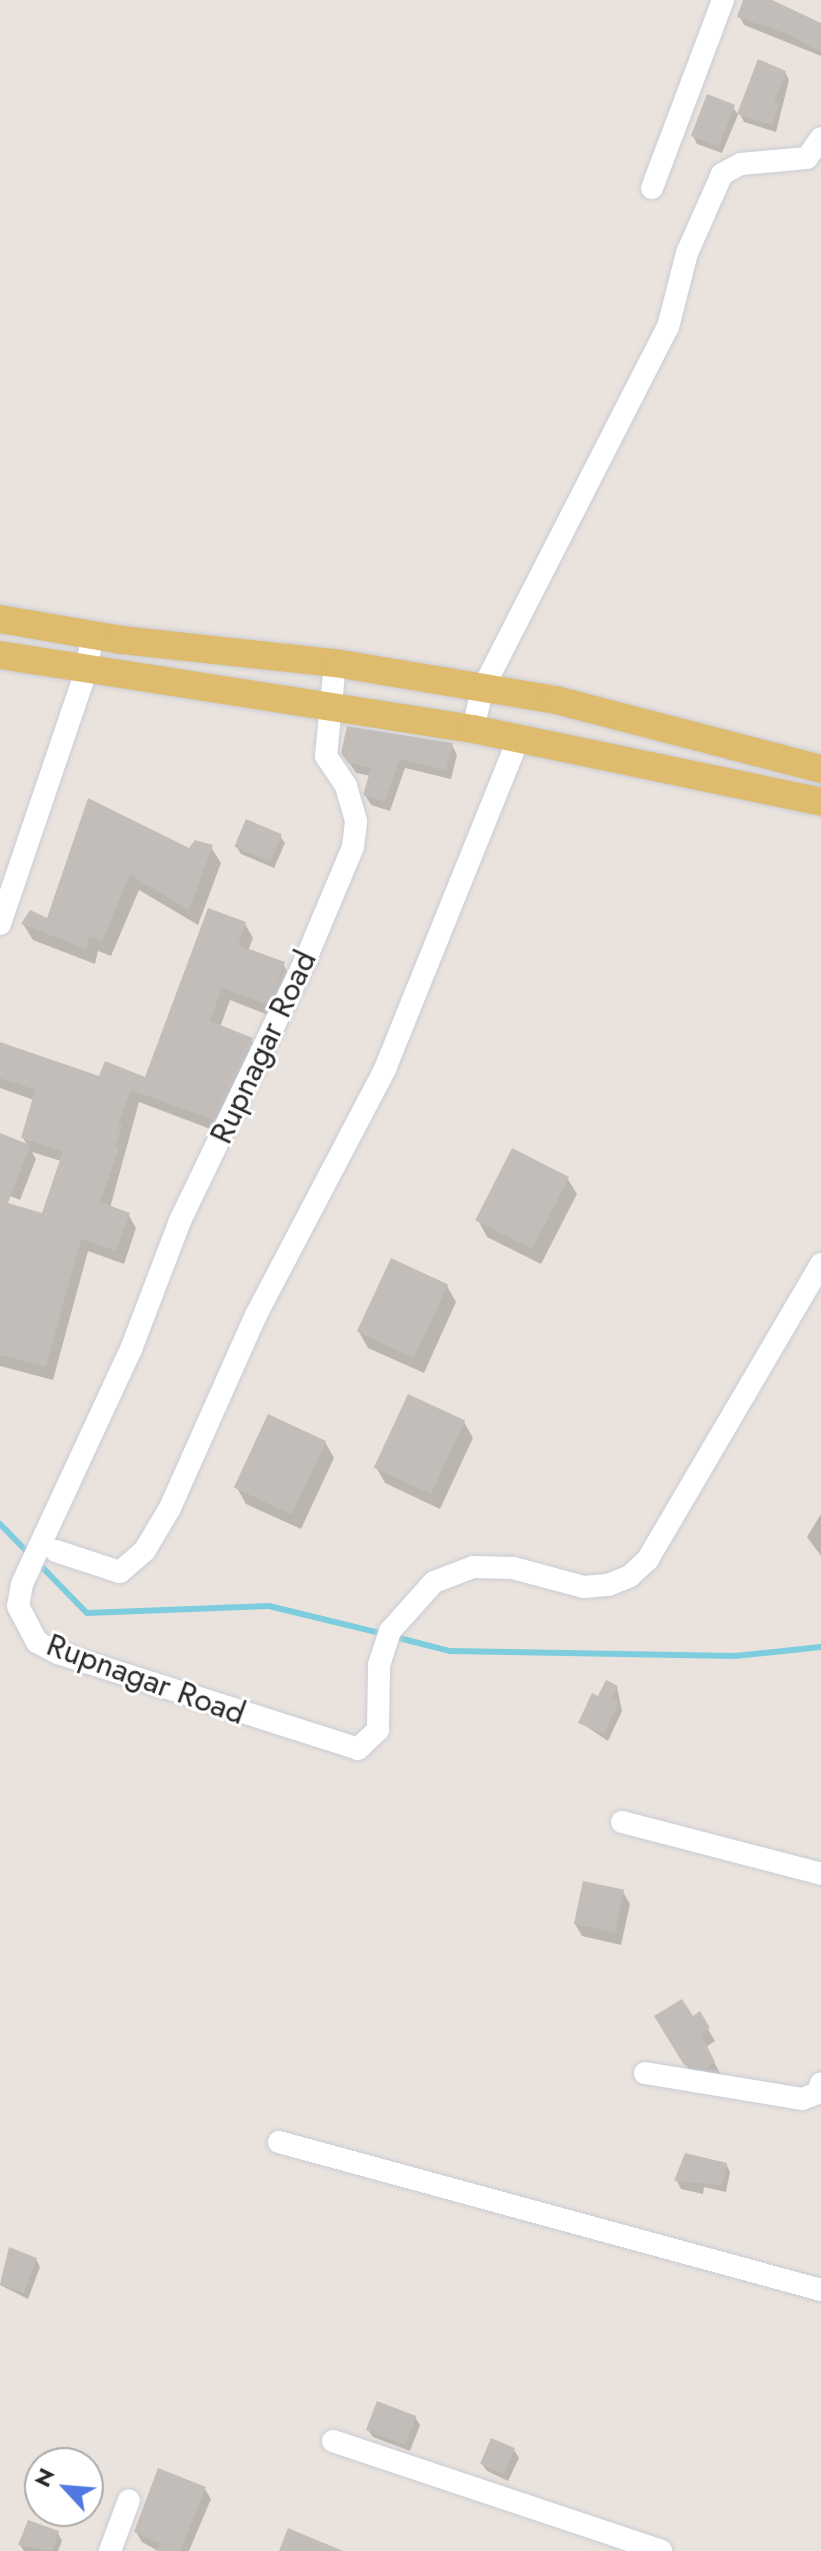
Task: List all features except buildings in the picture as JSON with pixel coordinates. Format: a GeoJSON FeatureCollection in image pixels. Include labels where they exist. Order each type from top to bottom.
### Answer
{"type":"FeatureCollection","features":[{"type":"Feature","properties":{"kind":"main road"},"geometry":{"type":"LineString","coordinates":[[0,619],[92,635],[335,663],[556,700],[821,769]]}},
{"type":"Feature","properties":{"kind":"main road"},"geometry":{"type":"LineString","coordinates":[[0,655],[473,729],[821,802]]}},
{"type":"Feature","properties":{"kind":"street"},"geometry":{"type":"LineString","coordinates":[[652,188],[723,0]]}},
{"type":"Feature","properties":{"kind":"street"},"geometry":{"type":"LineString","coordinates":[[473,729],[482,690],[668,327],[687,253],[722,174],[741,164],[807,158],[821,138]]}},
{"type":"Feature","properties":{"kind":"street"},"geometry":{"type":"LineString","coordinates":[[0,924],[87,668],[92,635]]}},
{"type":"Feature","properties":{"kind":"street","name":"Rupnagar Road"},"geometry":{"type":"LineString","coordinates":[[335,663],[326,756],[346,786],[356,822],[353,847],[306,959],[180,1221],[132,1347],[48,1549],[28,1570],[18,1606],[37,1642],[58,1653],[358,1749],[378,1730],[387,1639],[434,1582],[473,1567],[513,1568],[584,1587],[608,1585],[630,1576],[648,1559],[821,1264]]}},
{"type":"Feature","properties":{"kind":"street"},"geometry":{"type":"LineString","coordinates":[[48,1549],[120,1572],[145,1550],[170,1508],[256,1315],[385,1069],[519,738]]}},
{"type":"Feature","properties":{"kind":"street"},"geometry":{"type":"LineString","coordinates":[[622,1822],[821,1874]]}},
{"type":"Feature","properties":{"kind":"street"},"geometry":{"type":"LineString","coordinates":[[645,2073],[802,2099],[818,2093],[821,2083]]}},
{"type":"Feature","properties":{"kind":"street"},"geometry":{"type":"LineString","coordinates":[[279,2142],[821,2290]]}},
{"type":"Feature","properties":{"kind":"street"},"geometry":{"type":"LineString","coordinates":[[333,2441],[661,2551]]}},
{"type":"Feature","properties":{"kind":"street"},"geometry":{"type":"LineString","coordinates":[[110,2551],[129,2500]]}},
{"type":"Feature","properties":{"kind":"waterway"},"geometry":{"type":"LineString","coordinates":[[0,1524],[87,1613],[269,1606],[384,1634]]}},
{"type":"Feature","properties":{"kind":"waterway"},"geometry":{"type":"LineString","coordinates":[[395,1637],[450,1651],[735,1656],[821,1647]]}}]}
